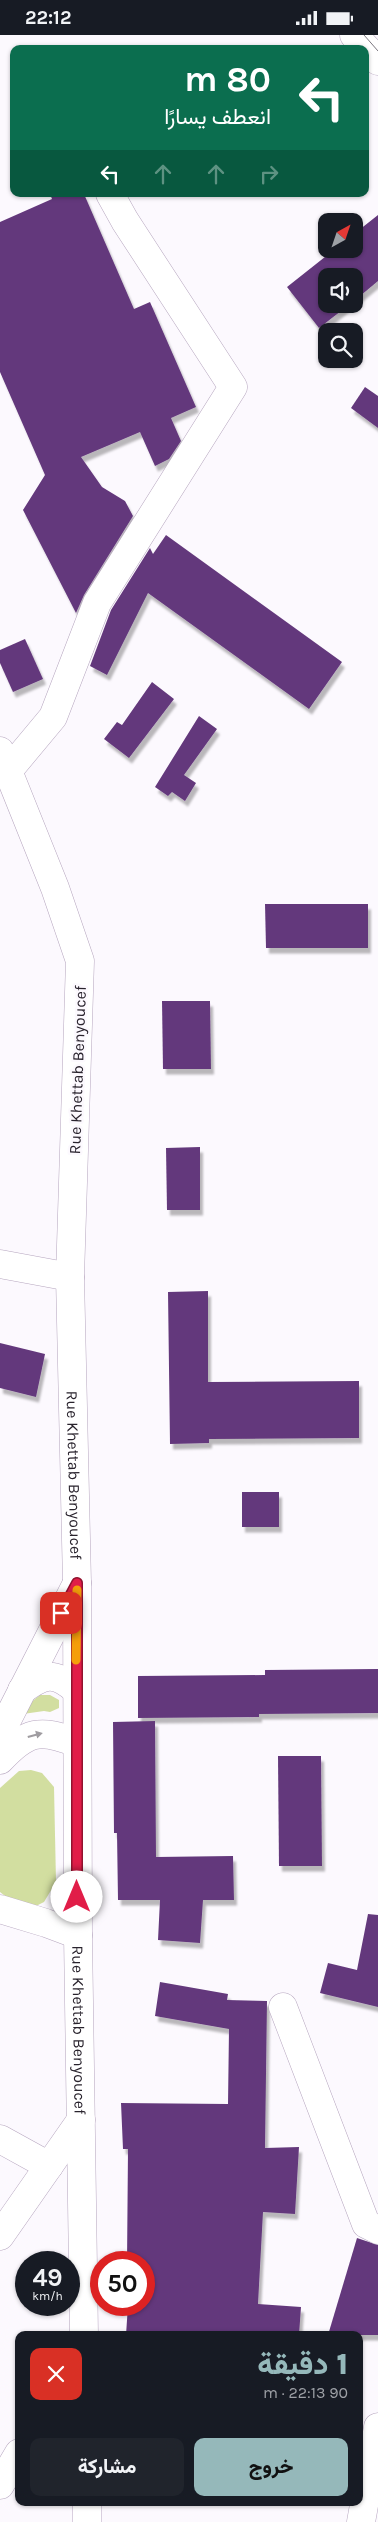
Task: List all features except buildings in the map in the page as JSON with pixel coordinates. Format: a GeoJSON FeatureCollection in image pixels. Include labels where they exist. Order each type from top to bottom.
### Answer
{"type":"FeatureCollection","features":[{"type":"Feature","properties":{"kind":"main road"},"geometry":{"type":"LineString","coordinates":[[354,35],[363,45]]}},
{"type":"Feature","properties":{"kind":"main road"},"geometry":{"type":"LineString","coordinates":[[369,51],[378,61]]}},
{"type":"Feature","properties":{"kind":"main road"},"geometry":{"type":"LineString","coordinates":[[4,761],[53,717],[97,603],[233,387],[125,221],[112,197]]}},
{"type":"Feature","properties":{"kind":"main road","name":"Rue Khettab Benyoucef"},"geometry":{"type":"LineString","coordinates":[[4,761],[55,888],[80,961],[70,1277],[77,1583],[75,1689],[84,2331]]}},
{"type":"Feature","properties":{"kind":"main road"},"geometry":{"type":"LineString","coordinates":[[0,1264],[70,1277]]}},
{"type":"Feature","properties":{"kind":"main road"},"geometry":{"type":"LineString","coordinates":[[0,1734],[77,1583]]}},
{"type":"Feature","properties":{"kind":"main road"},"geometry":{"type":"LineString","coordinates":[[22,1689],[41,1677],[50,1676],[58,1677],[75,1689]]}},
{"type":"Feature","properties":{"kind":"main road"},"geometry":{"type":"LineString","coordinates":[[0,1760],[22,1739],[35,1733],[55,1735],[76,1743]]}},
{"type":"Feature","properties":{"kind":"main road"},"geometry":{"type":"LineString","coordinates":[[0,1909],[78,1935]]}},
{"type":"Feature","properties":{"kind":"main road"},"geometry":{"type":"LineString","coordinates":[[283,2007],[366,2224],[378,2230]]}},
{"type":"Feature","properties":{"kind":"main road"},"geometry":{"type":"LineString","coordinates":[[0,2236],[8,2211],[49,2166],[81,2120]]}},
{"type":"Feature","properties":{"kind":"main road"},"geometry":{"type":"LineString","coordinates":[[0,2139],[49,2166]]}},
{"type":"Feature","properties":{"kind":"main road"},"geometry":{"type":"LineString","coordinates":[[361,2522],[378,2427]]}},
{"type":"Feature","properties":{"kind":"main road"},"geometry":{"type":"LineString","coordinates":[[0,2485],[15,2460]]}},
{"type":"Feature","properties":{"kind":"main road"},"geometry":{"type":"LineString","coordinates":[[87,2506],[88,2522]]}},
{"type":"Feature","properties":{"kind":"green space"},"geometry":{"type":"Polygon","coordinates":[[[40,1695],[50,1695],[59,1700],[59,1708],[50,1712],[23,1714],[20,1711],[40,1695]]]}},
{"type":"Feature","properties":{"kind":"green space"},"geometry":{"type":"Polygon","coordinates":[[[31,1770],[42,1773],[54,1787],[56,1882],[44,1902],[36,1906],[10,1900],[0,1892],[0,1788],[19,1771],[31,1770]]]}},
{"type":"Feature","properties":{"kind":"tram line"},"geometry":{"type":"LineString","coordinates":[[364,35],[378,51]]}},
{"type":"Feature","properties":{"kind":"slow traffic"},"geometry":{"type":"LineString","coordinates":[[76,1660],[77,1590]]}},
{"type":"Feature","properties":{"kind":"route"},"geometry":{"type":"LineString","coordinates":[[61,1613],[77,1583],[75,1689],[77,1897]]}}]}
